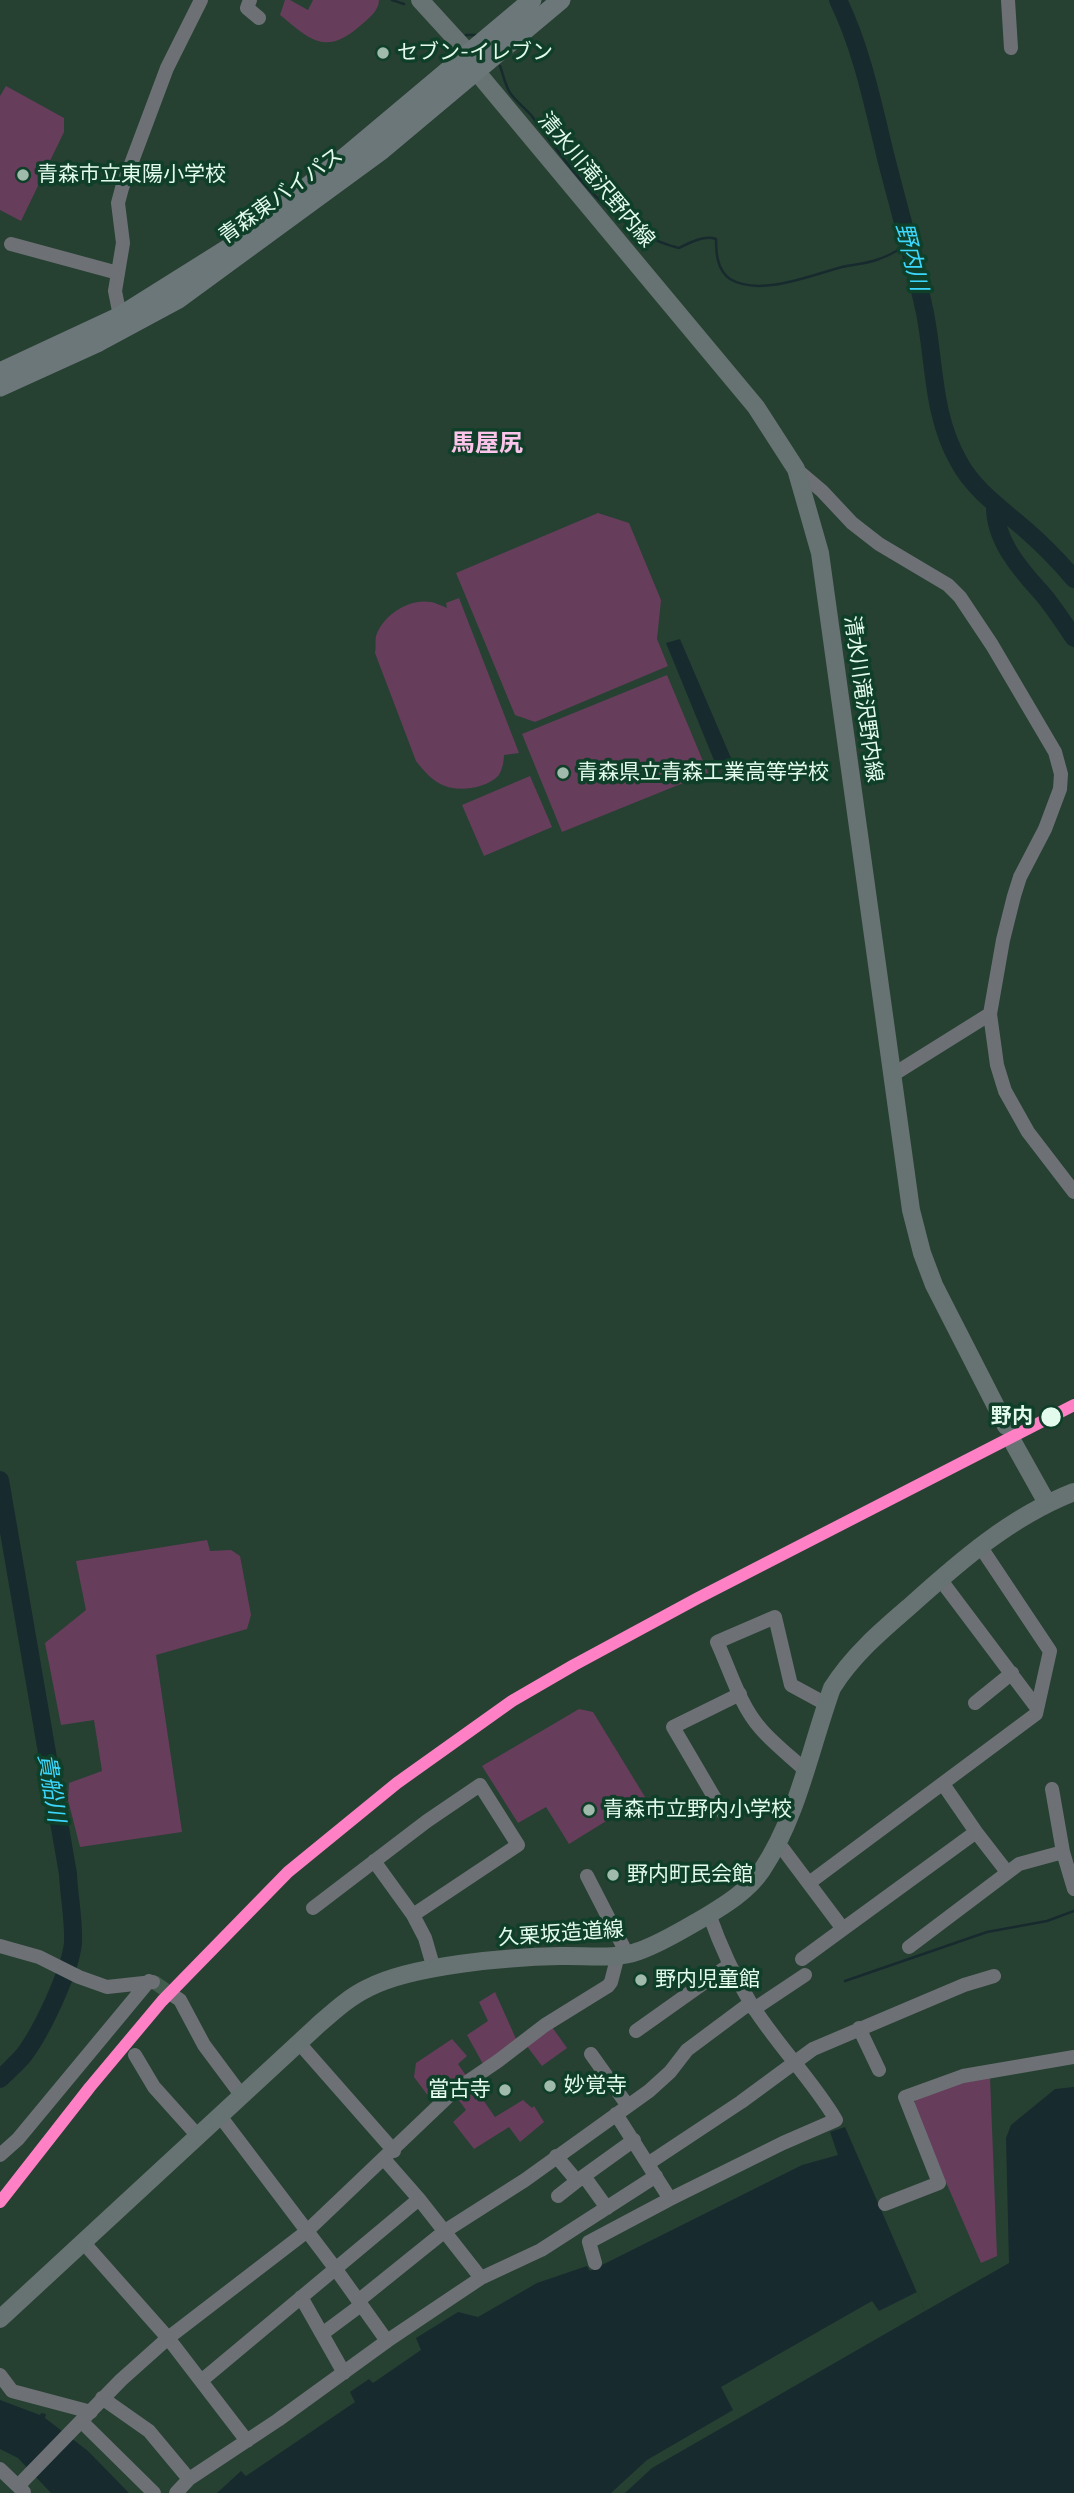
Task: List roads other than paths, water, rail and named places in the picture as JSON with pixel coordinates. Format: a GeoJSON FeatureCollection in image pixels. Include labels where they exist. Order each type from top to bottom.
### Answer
{"type":"FeatureCollection","features":[{"type":"Feature","properties":{"kind":"highway","name":"青森東バイパス"},"geometry":{"type":"LineString","coordinates":[[0,387],[99,342],[177,300],[382,150],[533,0]]}},
{"type":"Feature","properties":{"kind":"highway","name":"青森東バイパス"},"geometry":{"type":"LineString","coordinates":[[0,372],[120,316],[230,247],[472,62],[561,0]]}},
{"type":"Feature","properties":{"kind":"main road","name":"清水川滝沢野内線"},"geometry":{"type":"LineString","coordinates":[[420,0],[756,407],[796,469],[820,553],[911,1210],[934,1285],[1006,1426]]}},
{"type":"Feature","properties":{"kind":"main road"},"geometry":{"type":"LineString","coordinates":[[1014,1444],[1047,1503]]}},
{"type":"Feature","properties":{"kind":"main road","name":"久栗坂造道線"},"geometry":{"type":"LineString","coordinates":[[0,2319],[299,2043],[342,2005],[369,1987],[434,1969],[557,1956],[638,1952],[673,1936],[739,1894],[754,1880],[794,1805],[826,1704],[842,1672],[865,1646],[980,1546],[1047,1503],[1074,1492]]}},
{"type":"Feature","properties":{"kind":"street"},"geometry":{"type":"LineString","coordinates":[[120,316],[115,291],[123,243],[118,203],[167,68],[201,0]]}},
{"type":"Feature","properties":{"kind":"street"},"geometry":{"type":"LineString","coordinates":[[250,0],[247,8],[259,18]]}},
{"type":"Feature","properties":{"kind":"street"},"geometry":{"type":"LineString","coordinates":[[1008,0],[1011,48]]}},
{"type":"Feature","properties":{"kind":"street"},"geometry":{"type":"LineString","coordinates":[[11,244],[118,273]]}},
{"type":"Feature","properties":{"kind":"street"},"geometry":{"type":"LineString","coordinates":[[796,469],[822,491],[852,523],[879,544],[948,585],[960,597],[992,645],[1055,752],[1061,774],[1059,789],[1045,829],[1020,877],[1014,896],[990,1014],[997,1065],[1005,1091],[1028,1132],[1074,1192]]}},
{"type":"Feature","properties":{"kind":"street"},"geometry":{"type":"LineString","coordinates":[[894,1074],[990,1014]]}},
{"type":"Feature","properties":{"kind":"street"},"geometry":{"type":"LineString","coordinates":[[809,1883],[1036,1714],[1050,1651],[980,1546]]}},
{"type":"Feature","properties":{"kind":"street"},"geometry":{"type":"LineString","coordinates":[[940,1579],[1037,1708]]}},
{"type":"Feature","properties":{"kind":"street"},"geometry":{"type":"LineString","coordinates":[[805,1770],[761,1729],[740,1694],[717,1642],[775,1617],[791,1685],[826,1704]]}},
{"type":"Feature","properties":{"kind":"street"},"geometry":{"type":"LineString","coordinates":[[975,1703],[1012,1673]]}},
{"type":"Feature","properties":{"kind":"street"},"geometry":{"type":"LineString","coordinates":[[724,1814],[673,1727],[740,1694]]}},
{"type":"Feature","properties":{"kind":"street"},"geometry":{"type":"LineString","coordinates":[[943,1784],[1007,1872]]}},
{"type":"Feature","properties":{"kind":"street"},"geometry":{"type":"LineString","coordinates":[[313,1909],[374,1861],[480,1785],[518,1845],[413,1915]]}},
{"type":"Feature","properties":{"kind":"street"},"geometry":{"type":"LineString","coordinates":[[1052,1789],[1063,1852],[1074,1889]]}},
{"type":"Feature","properties":{"kind":"street"},"geometry":{"type":"LineString","coordinates":[[802,1959],[976,1832]]}},
{"type":"Feature","properties":{"kind":"street"},"geometry":{"type":"LineString","coordinates":[[776,1843],[843,1929]]}},
{"type":"Feature","properties":{"kind":"street"},"geometry":{"type":"LineString","coordinates":[[909,1947],[1007,1872],[1020,1864],[1063,1852]]}},
{"type":"Feature","properties":{"kind":"street"},"geometry":{"type":"LineString","coordinates":[[374,1861],[413,1915],[425,1938],[434,1969]]}},
{"type":"Feature","properties":{"kind":"street"},"geometry":{"type":"LineString","coordinates":[[0,2469],[21,2489],[29,2476],[102,2398],[168,2339],[306,2232],[454,2091],[545,2025],[608,1986],[623,1954],[587,1876]]}},
{"type":"Feature","properties":{"kind":"street"},"geometry":{"type":"LineString","coordinates":[[595,2263],[589,2242],[783,2143],[836,2120],[796,2062],[752,2006],[729,1965],[709,1914]]}},
{"type":"Feature","properties":{"kind":"street"},"geometry":{"type":"LineString","coordinates":[[0,1946],[39,1957],[79,1977],[107,1987],[152,1982],[18,2140],[0,2155]]}},
{"type":"Feature","properties":{"kind":"street"},"geometry":{"type":"LineString","coordinates":[[636,2031],[729,1965]]}},
{"type":"Feature","properties":{"kind":"street"},"geometry":{"type":"LineString","coordinates":[[322,2334],[445,2231],[525,2180],[622,2110],[670,2072],[687,2050],[752,2006],[805,1975]]}},
{"type":"Feature","properties":{"kind":"street"},"geometry":{"type":"LineString","coordinates":[[176,2493],[189,2479],[481,2278],[541,2250],[607,2208],[652,2170],[813,2049],[964,1985],[994,1976]]}},
{"type":"Feature","properties":{"kind":"street"},"geometry":{"type":"LineString","coordinates":[[174,1996],[180,2000],[204,2045],[242,2096]]}},
{"type":"Feature","properties":{"kind":"street"},"geometry":{"type":"LineString","coordinates":[[859,2028],[879,2070]]}},
{"type":"Feature","properties":{"kind":"street"},"geometry":{"type":"LineString","coordinates":[[299,2043],[389,2155],[419,2199],[481,2278]]}},
{"type":"Feature","properties":{"kind":"street"},"geometry":{"type":"LineString","coordinates":[[591,2054],[622,2110],[634,2140],[670,2199]]}},
{"type":"Feature","properties":{"kind":"street"},"geometry":{"type":"LineString","coordinates":[[135,2055],[153,2087],[198,2136]]}},
{"type":"Feature","properties":{"kind":"street"},"geometry":{"type":"LineString","coordinates":[[886,2204],[939,2183],[905,2097],[963,2076],[1074,2057]]}},
{"type":"Feature","properties":{"kind":"street"},"geometry":{"type":"LineString","coordinates":[[220,2116],[387,2341]]}},
{"type":"Feature","properties":{"kind":"street"},"geometry":{"type":"LineString","coordinates":[[558,2196],[634,2140]]}},
{"type":"Feature","properties":{"kind":"street"},"geometry":{"type":"LineString","coordinates":[[556,2156],[607,2208]]}},
{"type":"Feature","properties":{"kind":"street"},"geometry":{"type":"LineString","coordinates":[[201,2381],[419,2199]]}},
{"type":"Feature","properties":{"kind":"street"},"geometry":{"type":"LineString","coordinates":[[83,2242],[168,2339],[247,2441]]}},
{"type":"Feature","properties":{"kind":"street"},"geometry":{"type":"LineString","coordinates":[[301,2297],[344,2373]]}},
{"type":"Feature","properties":{"kind":"street"},"geometry":{"type":"LineString","coordinates":[[0,2375],[12,2391],[82,2422],[154,2493]]}},
{"type":"Feature","properties":{"kind":"street"},"geometry":{"type":"LineString","coordinates":[[102,2398],[149,2431],[189,2479]]}},
{"type":"Feature","properties":{"kind":"water"},"geometry":{"type":"Polygon","coordinates":[[[680,639],[734,765],[718,770],[666,643],[680,639]]]}},
{"type":"Feature","properties":{"kind":"water"},"geometry":{"type":"Polygon","coordinates":[[[1074,2087],[1074,2493],[217,2493],[241,2471],[246,2476],[355,2402],[350,2392],[369,2379],[373,2383],[421,2350],[416,2338],[458,2312],[478,2317],[537,2283],[587,2266],[590,2271],[802,2165],[838,2155],[830,2132],[845,2127],[925,2311],[1009,2263],[1006,2138],[1011,2125],[1055,2089],[1074,2087]]]}},
{"type":"Feature","properties":{"kind":"water"},"geometry":{"type":"Polygon","coordinates":[[[0,2400],[40,2415],[46,2414],[45,2418],[88,2451],[129,2493],[51,2493],[18,2458],[0,2449],[0,2400]]]}},
{"type":"Feature","properties":{"kind":"waterway"},"geometry":{"type":"LineString","coordinates":[[392,0],[404,4]]}},
{"type":"Feature","properties":{"kind":"waterway","name":"野内川"},"geometry":{"type":"LineString","coordinates":[[838,0],[854,38],[866,78],[911,255],[925,313],[939,408],[950,444],[965,472],[980,490],[1039,541],[1074,579]]}},
{"type":"Feature","properties":{"kind":"waterway"},"geometry":{"type":"LineString","coordinates":[[466,35],[476,35]]}},
{"type":"Feature","properties":{"kind":"waterway"},"geometry":{"type":"LineString","coordinates":[[500,66],[511,94],[531,115],[577,176],[613,213],[655,240],[679,248],[693,241],[716,239],[720,266],[730,279],[756,286],[786,283],[874,261],[908,245]]}},
{"type":"Feature","properties":{"kind":"waterway","name":"野内川"},"geometry":{"type":"LineString","coordinates":[[995,505],[998,529],[1009,551],[1074,638]]}},
{"type":"Feature","properties":{"kind":"waterway","name":"貴船川"},"geometry":{"type":"LineString","coordinates":[[0,1480],[68,1874],[73,1934],[71,1955],[46,2018],[23,2056],[0,2079]]}},
{"type":"Feature","properties":{"kind":"waterway"},"geometry":{"type":"LineString","coordinates":[[845,1981],[987,1932],[1047,1921],[1074,1911]]}},
{"type":"Feature","properties":{"kind":"tunnel"},"geometry":{"type":"LineString","coordinates":[[154,1982],[174,1996]]}},
{"type":"Feature","properties":{"kind":"place","name":"セブン-イレブン"},"geometry":{"type":"Point","coordinates":[383,53]}},
{"type":"Feature","properties":{"kind":"place","name":"青森市立東陽小学校"},"geometry":{"type":"Point","coordinates":[23,175]}},
{"type":"Feature","properties":{"kind":"place","name":"青森県立青森工業高等学校"},"geometry":{"type":"Point","coordinates":[563,773]}},
{"type":"Feature","properties":{"kind":"place","name":"野内"},"geometry":{"type":"Point","coordinates":[1051,1417]}},
{"type":"Feature","properties":{"kind":"place","name":"青森市立野内小学校"},"geometry":{"type":"Point","coordinates":[589,1810]}},
{"type":"Feature","properties":{"kind":"place","name":"野内町民会館"},"geometry":{"type":"Point","coordinates":[613,1875]}},
{"type":"Feature","properties":{"kind":"place","name":"野内児童館"},"geometry":{"type":"Point","coordinates":[641,1980]}},
{"type":"Feature","properties":{"kind":"place","name":"妙覚寺"},"geometry":{"type":"Point","coordinates":[550,2086]}},
{"type":"Feature","properties":{"kind":"place","name":"當古寺"},"geometry":{"type":"Point","coordinates":[505,2090]}},
{"type":"Feature","properties":{"kind":"district","name":"馬屋尻"},"geometry":{"type":"Point","coordinates":[487,444]}}]}
